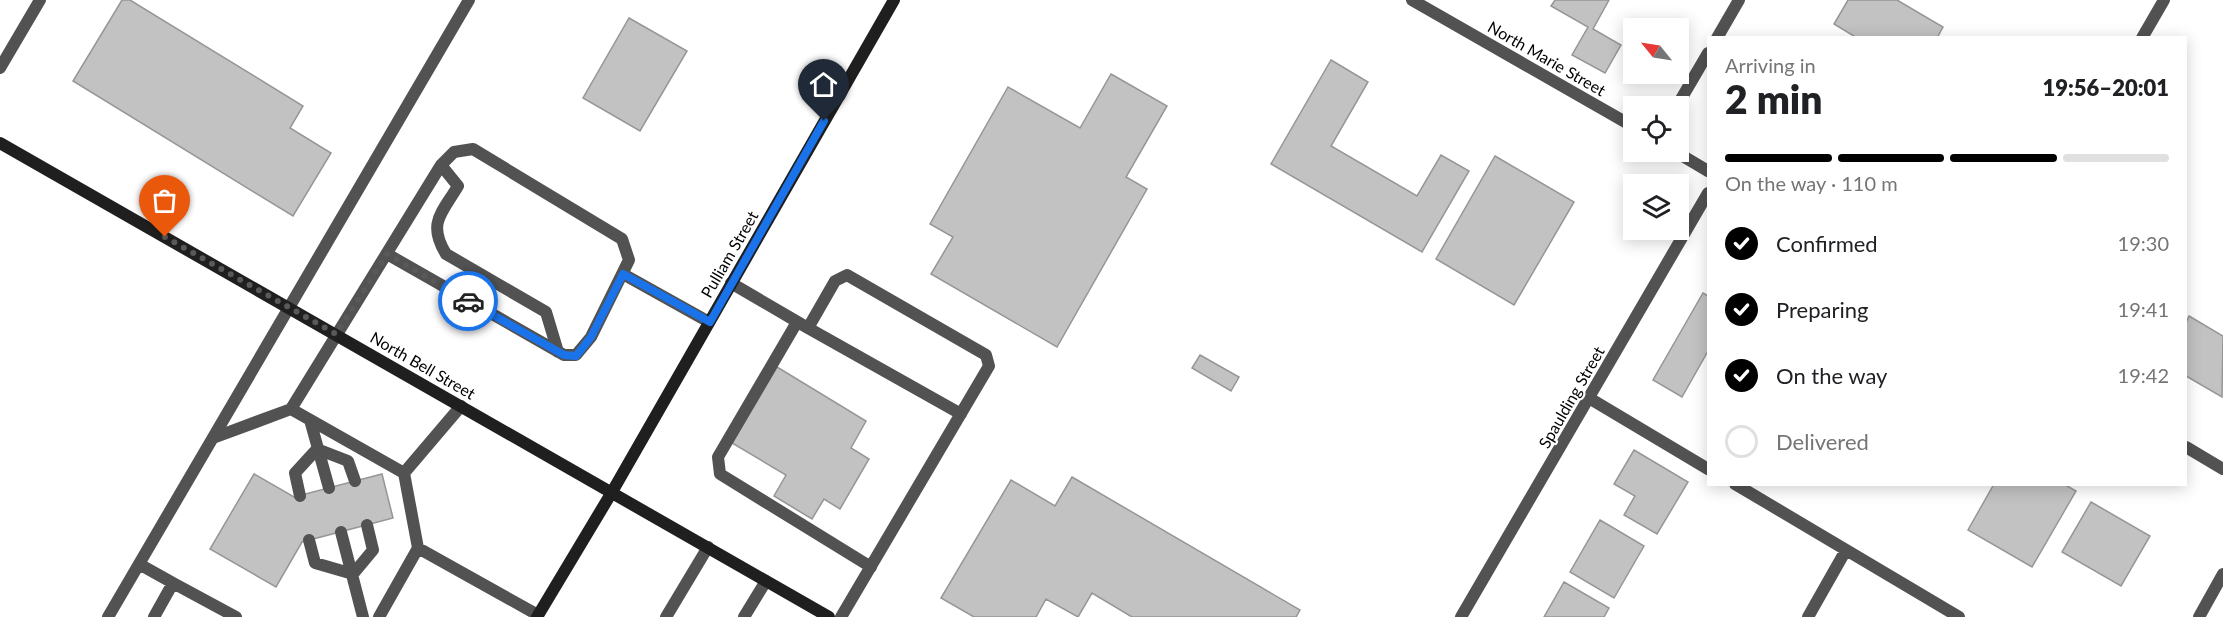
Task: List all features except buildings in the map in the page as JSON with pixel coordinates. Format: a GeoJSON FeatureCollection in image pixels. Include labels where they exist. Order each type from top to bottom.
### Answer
{"type":"FeatureCollection","features":[{"type":"Feature","properties":{"kind":"main road","name":"Pulliam Street"},"geometry":{"type":"LineString","coordinates":[[538,616],[612,492],[894,0]]}},
{"type":"Feature","properties":{"kind":"main road","name":"North Bell Street"},"geometry":{"type":"LineString","coordinates":[[0,143],[829,617]]}},
{"type":"Feature","properties":{"kind":"street"},"geometry":{"type":"LineString","coordinates":[[0,68],[40,0]]}},
{"type":"Feature","properties":{"kind":"street"},"geometry":{"type":"LineString","coordinates":[[108,617],[469,0]]}},
{"type":"Feature","properties":{"kind":"street","name":"North Marie Street"},"geometry":{"type":"LineString","coordinates":[[1412,0],[1623,121]]}},
{"type":"Feature","properties":{"kind":"street"},"geometry":{"type":"LineString","coordinates":[[1719,36],[1739,0]]}},
{"type":"Feature","properties":{"kind":"street"},"geometry":{"type":"LineString","coordinates":[[2143,36],[2164,0]]}},
{"type":"Feature","properties":{"kind":"street"},"geometry":{"type":"LineString","coordinates":[[1683,96],[1707,55]]}},
{"type":"Feature","properties":{"kind":"street"},"geometry":{"type":"LineString","coordinates":[[213,438],[291,409],[441,165],[454,152],[473,149],[622,239],[629,260],[591,337],[576,356],[558,352],[387,254]]}},
{"type":"Feature","properties":{"kind":"street"},"geometry":{"type":"LineString","coordinates":[[1689,160],[1707,170]]}},
{"type":"Feature","properties":{"kind":"street"},"geometry":{"type":"LineString","coordinates":[[441,165],[458,186],[437,221],[438,240],[446,254],[546,312],[558,352]]}},
{"type":"Feature","properties":{"kind":"street","name":"Spaulding Street"},"geometry":{"type":"LineString","coordinates":[[1461,617],[1707,195]]}},
{"type":"Feature","properties":{"kind":"street"},"geometry":{"type":"LineString","coordinates":[[623,274],[710,322]]}},
{"type":"Feature","properties":{"kind":"street"},"geometry":{"type":"LineString","coordinates":[[841,617],[872,567],[989,366],[986,355],[847,275],[835,281],[802,325],[718,457],[720,474],[872,567]]}},
{"type":"Feature","properties":{"kind":"street"},"geometry":{"type":"LineString","coordinates":[[732,283],[961,414]]}},
{"type":"Feature","properties":{"kind":"street"},"geometry":{"type":"LineString","coordinates":[[1589,398],[1707,468]]}},
{"type":"Feature","properties":{"kind":"street"},"geometry":{"type":"LineString","coordinates":[[404,473],[461,406]]}},
{"type":"Feature","properties":{"kind":"street"},"geometry":{"type":"LineString","coordinates":[[291,409],[404,473]]}},
{"type":"Feature","properties":{"kind":"street"},"geometry":{"type":"LineString","coordinates":[[310,420],[329,488]]}},
{"type":"Feature","properties":{"kind":"street"},"geometry":{"type":"LineString","coordinates":[[317,448],[348,461],[355,481]]}},
{"type":"Feature","properties":{"kind":"street"},"geometry":{"type":"LineString","coordinates":[[300,496],[295,473],[317,448]]}},
{"type":"Feature","properties":{"kind":"street"},"geometry":{"type":"LineString","coordinates":[[2187,448],[2223,468]]}},
{"type":"Feature","properties":{"kind":"street"},"geometry":{"type":"LineString","coordinates":[[379,617],[417,548],[404,473]]}},
{"type":"Feature","properties":{"kind":"street"},"geometry":{"type":"LineString","coordinates":[[1738,486],[1959,617]]}},
{"type":"Feature","properties":{"kind":"street"},"geometry":{"type":"LineString","coordinates":[[353,574],[373,550],[367,525]]}},
{"type":"Feature","properties":{"kind":"street"},"geometry":{"type":"LineString","coordinates":[[341,532],[363,617]]}},
{"type":"Feature","properties":{"kind":"street"},"geometry":{"type":"LineString","coordinates":[[309,540],[315,563],[353,574]]}},
{"type":"Feature","properties":{"kind":"street"},"geometry":{"type":"LineString","coordinates":[[666,617],[708,547]]}},
{"type":"Feature","properties":{"kind":"street"},"geometry":{"type":"LineString","coordinates":[[417,548],[538,616]]}},
{"type":"Feature","properties":{"kind":"street"},"geometry":{"type":"LineString","coordinates":[[1808,617],[1846,550]]}},
{"type":"Feature","properties":{"kind":"street"},"geometry":{"type":"LineString","coordinates":[[139,564],[236,617]]}},
{"type":"Feature","properties":{"kind":"street"},"geometry":{"type":"LineString","coordinates":[[2199,617],[2223,573]]}},
{"type":"Feature","properties":{"kind":"street"},"geometry":{"type":"LineString","coordinates":[[744,617],[766,581]]}},
{"type":"Feature","properties":{"kind":"street"},"geometry":{"type":"LineString","coordinates":[[154,617],[173,583]]}},
{"type":"Feature","properties":{"kind":"way so far"},"geometry":{"type":"LineString","coordinates":[[165,237],[336,334],[387,254],[468,301]]}},
{"type":"Feature","properties":{"kind":"route"},"geometry":{"type":"LineString","coordinates":[[468,301],[564,355],[576,356],[591,337],[623,274],[710,322],[824,121]]}}]}
